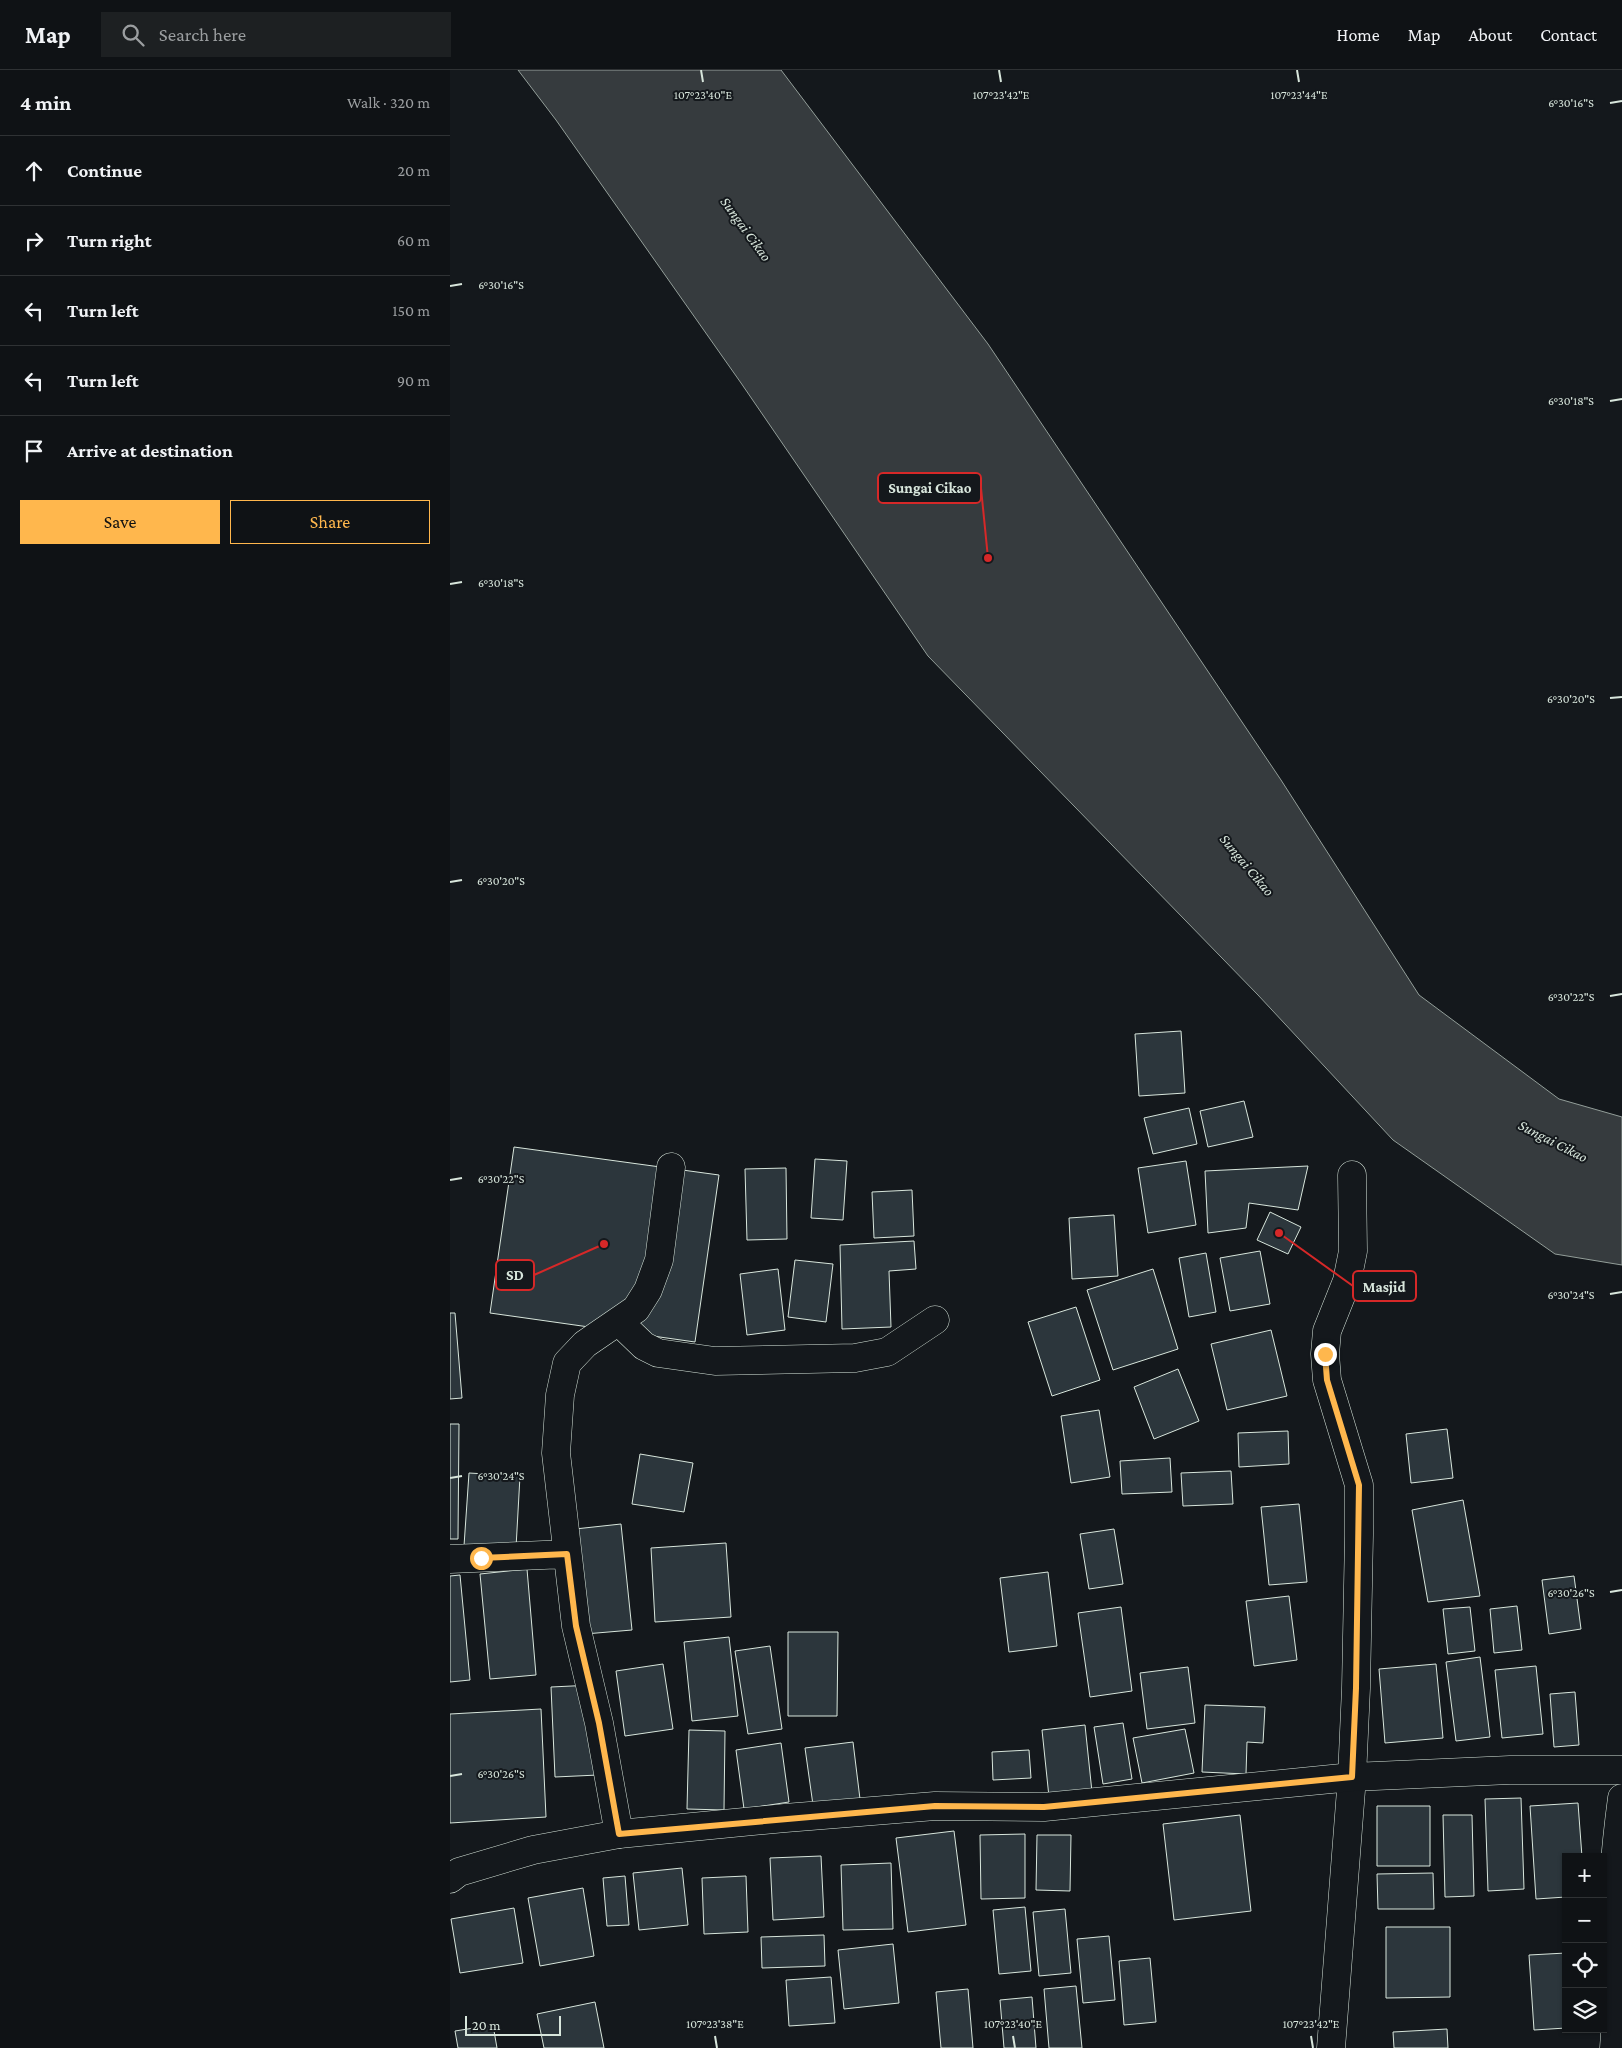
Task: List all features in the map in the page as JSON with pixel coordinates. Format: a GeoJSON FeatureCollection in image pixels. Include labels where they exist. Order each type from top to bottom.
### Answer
{"type":"FeatureCollection","features":[{"type":"Feature","properties":{"kind":"street"},"geometry":{"type":"LineString","coordinates":[[619,1834],[599,1723],[576,1626],[556,1453],[560,1395],[567,1363],[585,1344],[620,1322],[636,1309],[648,1290],[659,1260],[670,1167]]}},
{"type":"Feature","properties":{"kind":"street"},"geometry":{"type":"LineString","coordinates":[[1331,2048],[1352,1777],[1356,1688],[1359,1485],[1327,1380],[1325,1354],[1327,1331],[1347,1281],[1353,1251],[1352,1175]]}},
{"type":"Feature","properties":{"kind":"street"},"geometry":{"type":"LineString","coordinates":[[620,1322],[644,1346],[658,1353],[715,1361],[855,1358],[886,1352],[935,1320]]}},
{"type":"Feature","properties":{"kind":"street"},"geometry":{"type":"LineString","coordinates":[[450,1559],[567,1554]]}},
{"type":"Feature","properties":{"kind":"street"},"geometry":{"type":"LineString","coordinates":[[453,1873],[532,1850],[619,1834],[935,1806],[1044,1807],[1352,1777],[1510,1770],[1622,1770]]}},
{"type":"Feature","properties":{"kind":"street"},"geometry":{"type":"LineString","coordinates":[[1614,2048],[1615,2009],[1611,1921],[1615,1852],[1622,1798]]}},
{"type":"Feature","properties":{"kind":"water"},"geometry":{"type":"Polygon","coordinates":[[[518,70],[781,70],[988,344],[1281,780],[1419,995],[1559,1099],[1622,1117],[1622,1265],[1555,1254],[1393,1140],[1258,995],[928,656],[741,383],[556,120],[518,70]]]}},
{"type":"Feature","properties":{"kind":"building"},"geometry":{"type":"Polygon","coordinates":[[[1181,1031],[1185,1093],[1139,1096],[1135,1034],[1181,1031]]]}},
{"type":"Feature","properties":{"kind":"building"},"geometry":{"type":"Polygon","coordinates":[[[1244,1101],[1253,1137],[1208,1147],[1200,1111],[1244,1101]]]}},
{"type":"Feature","properties":{"kind":"building"},"geometry":{"type":"Polygon","coordinates":[[[1189,1108],[1197,1144],[1153,1154],[1144,1118],[1189,1108]]]}},
{"type":"Feature","properties":{"kind":"building"},"geometry":{"type":"Polygon","coordinates":[[[514,1147],[719,1175],[695,1342],[490,1313],[514,1147]]]}},
{"type":"Feature","properties":{"kind":"building"},"geometry":{"type":"Polygon","coordinates":[[[815,1159],[847,1161],[843,1220],[811,1218],[815,1159]]]}},
{"type":"Feature","properties":{"kind":"building"},"geometry":{"type":"Polygon","coordinates":[[[1186,1161],[1196,1225],[1148,1233],[1138,1168],[1186,1161]]]}},
{"type":"Feature","properties":{"kind":"building"},"geometry":{"type":"Polygon","coordinates":[[[1308,1166],[1298,1210],[1249,1203],[1246,1228],[1208,1233],[1205,1171],[1308,1166]]]}},
{"type":"Feature","properties":{"kind":"building"},"geometry":{"type":"Polygon","coordinates":[[[786,1168],[787,1239],[747,1240],[745,1169],[786,1168]]]}},
{"type":"Feature","properties":{"kind":"building"},"geometry":{"type":"Polygon","coordinates":[[[912,1190],[914,1236],[874,1238],[872,1192],[912,1190]]]}},
{"type":"Feature","properties":{"kind":"building"},"geometry":{"type":"Polygon","coordinates":[[[1270,1212],[1301,1227],[1288,1254],[1257,1240],[1270,1212]]]}},
{"type":"Feature","properties":{"kind":"building"},"geometry":{"type":"Polygon","coordinates":[[[1114,1215],[1118,1276],[1072,1279],[1069,1218],[1114,1215]]]}},
{"type":"Feature","properties":{"kind":"building"},"geometry":{"type":"Polygon","coordinates":[[[914,1241],[916,1269],[889,1271],[891,1327],[842,1329],[840,1245],[914,1241]]]}},
{"type":"Feature","properties":{"kind":"building"},"geometry":{"type":"Polygon","coordinates":[[[1260,1251],[1270,1304],[1230,1311],[1220,1258],[1260,1251]]]}},
{"type":"Feature","properties":{"kind":"building"},"geometry":{"type":"Polygon","coordinates":[[[1206,1253],[1216,1312],[1189,1317],[1179,1258],[1206,1253]]]}},
{"type":"Feature","properties":{"kind":"building"},"geometry":{"type":"Polygon","coordinates":[[[795,1260],[833,1264],[826,1322],[788,1317],[795,1260]]]}},
{"type":"Feature","properties":{"kind":"building"},"geometry":{"type":"Polygon","coordinates":[[[778,1269],[785,1330],[747,1335],[740,1274],[778,1269]]]}},
{"type":"Feature","properties":{"kind":"building"},"geometry":{"type":"Polygon","coordinates":[[[1153,1269],[1178,1349],[1113,1370],[1087,1290],[1153,1269]]]}},
{"type":"Feature","properties":{"kind":"building"},"geometry":{"type":"Polygon","coordinates":[[[1076,1307],[1100,1380],[1052,1396],[1028,1322],[1076,1307]]]}},
{"type":"Feature","properties":{"kind":"building"},"geometry":{"type":"Polygon","coordinates":[[[450,1313],[455,1313],[462,1398],[450,1399],[450,1313]]]}},
{"type":"Feature","properties":{"kind":"building"},"geometry":{"type":"Polygon","coordinates":[[[1271,1330],[1287,1396],[1227,1410],[1211,1344],[1271,1330]]]}},
{"type":"Feature","properties":{"kind":"building"},"geometry":{"type":"Polygon","coordinates":[[[1178,1369],[1199,1421],[1154,1439],[1134,1387],[1178,1369]]]}},
{"type":"Feature","properties":{"kind":"building"},"geometry":{"type":"Polygon","coordinates":[[[1099,1410],[1110,1477],[1071,1483],[1061,1416],[1099,1410]]]}},
{"type":"Feature","properties":{"kind":"building"},"geometry":{"type":"Polygon","coordinates":[[[450,1424],[459,1424],[458,1539],[450,1539],[450,1424]]]}},
{"type":"Feature","properties":{"kind":"building"},"geometry":{"type":"Polygon","coordinates":[[[1447,1429],[1453,1478],[1411,1483],[1406,1434],[1447,1429]]]}},
{"type":"Feature","properties":{"kind":"building"},"geometry":{"type":"Polygon","coordinates":[[[1288,1431],[1289,1464],[1239,1467],[1238,1433],[1288,1431]]]}},
{"type":"Feature","properties":{"kind":"building"},"geometry":{"type":"Polygon","coordinates":[[[640,1454],[693,1463],[684,1512],[632,1504],[640,1454]]]}},
{"type":"Feature","properties":{"kind":"building"},"geometry":{"type":"Polygon","coordinates":[[[1170,1458],[1172,1492],[1122,1494],[1120,1461],[1170,1458]]]}},
{"type":"Feature","properties":{"kind":"building"},"geometry":{"type":"Polygon","coordinates":[[[1231,1471],[1233,1504],[1183,1506],[1181,1473],[1231,1471]]]}},
{"type":"Feature","properties":{"kind":"building"},"geometry":{"type":"Polygon","coordinates":[[[469,1473],[520,1476],[516,1548],[464,1546],[469,1473]]]}},
{"type":"Feature","properties":{"kind":"building"},"geometry":{"type":"Polygon","coordinates":[[[1463,1500],[1480,1596],[1428,1602],[1412,1510],[1463,1500]]]}},
{"type":"Feature","properties":{"kind":"building"},"geometry":{"type":"Polygon","coordinates":[[[1299,1504],[1307,1582],[1269,1585],[1261,1507],[1299,1504]]]}},
{"type":"Feature","properties":{"kind":"building"},"geometry":{"type":"Polygon","coordinates":[[[621,1524],[632,1630],[585,1634],[575,1529],[621,1524]]]}},
{"type":"Feature","properties":{"kind":"building"},"geometry":{"type":"Polygon","coordinates":[[[1114,1529],[1123,1584],[1089,1589],[1080,1534],[1114,1529]]]}},
{"type":"Feature","properties":{"kind":"building"},"geometry":{"type":"Polygon","coordinates":[[[726,1543],[731,1617],[655,1622],[651,1548],[726,1543]]]}},
{"type":"Feature","properties":{"kind":"building"},"geometry":{"type":"Polygon","coordinates":[[[527,1569],[536,1675],[490,1679],[480,1574],[527,1569]]]}},
{"type":"Feature","properties":{"kind":"building"},"geometry":{"type":"Polygon","coordinates":[[[1048,1572],[1057,1646],[1009,1652],[1000,1578],[1048,1572]]]}},
{"type":"Feature","properties":{"kind":"building"},"geometry":{"type":"Polygon","coordinates":[[[460,1575],[470,1680],[450,1682],[450,1576],[460,1575]]]}},
{"type":"Feature","properties":{"kind":"building"},"geometry":{"type":"Polygon","coordinates":[[[1574,1576],[1581,1629],[1549,1634],[1542,1580],[1574,1576]]]}},
{"type":"Feature","properties":{"kind":"building"},"geometry":{"type":"Polygon","coordinates":[[[1289,1596],[1297,1660],[1254,1666],[1246,1601],[1289,1596]]]}},
{"type":"Feature","properties":{"kind":"building"},"geometry":{"type":"Polygon","coordinates":[[[1517,1606],[1522,1650],[1494,1653],[1490,1609],[1517,1606]]]}},
{"type":"Feature","properties":{"kind":"building"},"geometry":{"type":"Polygon","coordinates":[[[1121,1607],[1132,1691],[1090,1697],[1078,1613],[1121,1607]]]}},
{"type":"Feature","properties":{"kind":"building"},"geometry":{"type":"Polygon","coordinates":[[[1470,1607],[1475,1651],[1448,1654],[1443,1609],[1470,1607]]]}},
{"type":"Feature","properties":{"kind":"building"},"geometry":{"type":"Polygon","coordinates":[[[788,1632],[838,1632],[837,1716],[788,1716],[788,1632]]]}},
{"type":"Feature","properties":{"kind":"building"},"geometry":{"type":"Polygon","coordinates":[[[729,1637],[738,1716],[692,1721],[684,1642],[729,1637]]]}},
{"type":"Feature","properties":{"kind":"building"},"geometry":{"type":"Polygon","coordinates":[[[770,1646],[782,1729],[748,1734],[735,1651],[770,1646]]]}},
{"type":"Feature","properties":{"kind":"building"},"geometry":{"type":"Polygon","coordinates":[[[1480,1657],[1490,1737],[1456,1741],[1446,1662],[1480,1657]]]}},
{"type":"Feature","properties":{"kind":"building"},"geometry":{"type":"Polygon","coordinates":[[[663,1664],[673,1729],[625,1736],[616,1671],[663,1664]]]}},
{"type":"Feature","properties":{"kind":"building"},"geometry":{"type":"Polygon","coordinates":[[[1436,1664],[1443,1738],[1385,1743],[1379,1669],[1436,1664]]]}},
{"type":"Feature","properties":{"kind":"building"},"geometry":{"type":"Polygon","coordinates":[[[1536,1666],[1543,1734],[1502,1738],[1495,1670],[1536,1666]]]}},
{"type":"Feature","properties":{"kind":"building"},"geometry":{"type":"Polygon","coordinates":[[[1188,1667],[1195,1723],[1147,1729],[1140,1673],[1188,1667]]]}},
{"type":"Feature","properties":{"kind":"building"},"geometry":{"type":"Polygon","coordinates":[[[593,1685],[598,1775],[555,1777],[551,1687],[593,1685]]]}},
{"type":"Feature","properties":{"kind":"building"},"geometry":{"type":"Polygon","coordinates":[[[1575,1692],[1579,1745],[1554,1747],[1550,1694],[1575,1692]]]}},
{"type":"Feature","properties":{"kind":"building"},"geometry":{"type":"Polygon","coordinates":[[[1205,1705],[1265,1707],[1263,1743],[1247,1742],[1246,1774],[1202,1772],[1205,1705]]]}},
{"type":"Feature","properties":{"kind":"building"},"geometry":{"type":"Polygon","coordinates":[[[541,1709],[546,1817],[450,1823],[450,1714],[541,1709]]]}},
{"type":"Feature","properties":{"kind":"building"},"geometry":{"type":"Polygon","coordinates":[[[1123,1723],[1132,1779],[1103,1784],[1094,1727],[1123,1723]]]}},
{"type":"Feature","properties":{"kind":"building"},"geometry":{"type":"Polygon","coordinates":[[[1085,1725],[1092,1792],[1049,1797],[1042,1730],[1085,1725]]]}},
{"type":"Feature","properties":{"kind":"building"},"geometry":{"type":"Polygon","coordinates":[[[1185,1729],[1194,1773],[1142,1783],[1133,1738],[1185,1729]]]}},
{"type":"Feature","properties":{"kind":"building"},"geometry":{"type":"Polygon","coordinates":[[[689,1730],[725,1731],[724,1810],[687,1809],[689,1730]]]}},
{"type":"Feature","properties":{"kind":"building"},"geometry":{"type":"Polygon","coordinates":[[[853,1742],[860,1799],[813,1805],[805,1748],[853,1742]]]}},
{"type":"Feature","properties":{"kind":"building"},"geometry":{"type":"Polygon","coordinates":[[[781,1743],[789,1802],[744,1809],[736,1750],[781,1743]]]}},
{"type":"Feature","properties":{"kind":"building"},"geometry":{"type":"Polygon","coordinates":[[[1029,1750],[1031,1778],[993,1780],[992,1752],[1029,1750]]]}},
{"type":"Feature","properties":{"kind":"building"},"geometry":{"type":"Polygon","coordinates":[[[1521,1798],[1524,1889],[1488,1891],[1485,1799],[1521,1798]]]}},
{"type":"Feature","properties":{"kind":"building"},"geometry":{"type":"Polygon","coordinates":[[[1578,1803],[1582,1853],[1562,1853],[1562,1897],[1536,1899],[1530,1806],[1578,1803]]]}},
{"type":"Feature","properties":{"kind":"building"},"geometry":{"type":"Polygon","coordinates":[[[1377,1806],[1430,1806],[1430,1866],[1377,1866],[1377,1806]]]}},
{"type":"Feature","properties":{"kind":"building"},"geometry":{"type":"Polygon","coordinates":[[[1240,1815],[1251,1911],[1174,1920],[1163,1824],[1240,1815]]]}},
{"type":"Feature","properties":{"kind":"building"},"geometry":{"type":"Polygon","coordinates":[[[1443,1815],[1472,1815],[1474,1896],[1445,1897],[1443,1815]]]}},
{"type":"Feature","properties":{"kind":"building"},"geometry":{"type":"Polygon","coordinates":[[[954,1831],[966,1925],[908,1932],[896,1838],[954,1831]]]}},
{"type":"Feature","properties":{"kind":"building"},"geometry":{"type":"Polygon","coordinates":[[[1025,1834],[1025,1898],[981,1899],[980,1835],[1025,1834]]]}},
{"type":"Feature","properties":{"kind":"building"},"geometry":{"type":"Polygon","coordinates":[[[1037,1835],[1071,1835],[1070,1891],[1036,1890],[1037,1835]]]}},
{"type":"Feature","properties":{"kind":"building"},"geometry":{"type":"Polygon","coordinates":[[[821,1856],[824,1917],[773,1920],[770,1858],[821,1856]]]}},
{"type":"Feature","properties":{"kind":"building"},"geometry":{"type":"Polygon","coordinates":[[[891,1863],[893,1929],[843,1930],[841,1865],[891,1863]]]}},
{"type":"Feature","properties":{"kind":"building"},"geometry":{"type":"Polygon","coordinates":[[[682,1868],[688,1925],[639,1930],[633,1873],[682,1868]]]}},
{"type":"Feature","properties":{"kind":"building"},"geometry":{"type":"Polygon","coordinates":[[[1433,1873],[1434,1909],[1378,1909],[1377,1874],[1433,1873]]]}},
{"type":"Feature","properties":{"kind":"building"},"geometry":{"type":"Polygon","coordinates":[[[625,1876],[629,1925],[607,1926],[603,1878],[625,1876]]]}},
{"type":"Feature","properties":{"kind":"building"},"geometry":{"type":"Polygon","coordinates":[[[746,1876],[748,1932],[704,1934],[702,1878],[746,1876]]]}},
{"type":"Feature","properties":{"kind":"building"},"geometry":{"type":"Polygon","coordinates":[[[583,1888],[594,1956],[540,1966],[528,1898],[583,1888]]]}},
{"type":"Feature","properties":{"kind":"building"},"geometry":{"type":"Polygon","coordinates":[[[1025,1907],[1031,1971],[999,1974],[993,1910],[1025,1907]]]}},
{"type":"Feature","properties":{"kind":"building"},"geometry":{"type":"Polygon","coordinates":[[[514,1908],[523,1963],[460,1973],[451,1919],[514,1908]]]}},
{"type":"Feature","properties":{"kind":"building"},"geometry":{"type":"Polygon","coordinates":[[[1065,1909],[1071,1973],[1039,1976],[1033,1912],[1065,1909]]]}},
{"type":"Feature","properties":{"kind":"building"},"geometry":{"type":"Polygon","coordinates":[[[1386,1927],[1450,1927],[1450,1997],[1386,1998],[1386,1927]]]}},
{"type":"Feature","properties":{"kind":"building"},"geometry":{"type":"Polygon","coordinates":[[[824,1935],[825,1966],[762,1968],[761,1937],[824,1935]]]}},
{"type":"Feature","properties":{"kind":"building"},"geometry":{"type":"Polygon","coordinates":[[[1109,1936],[1115,2000],[1083,2003],[1077,1939],[1109,1936]]]}},
{"type":"Feature","properties":{"kind":"building"},"geometry":{"type":"Polygon","coordinates":[[[893,1944],[899,2003],[844,2009],[838,1950],[893,1944]]]}},
{"type":"Feature","properties":{"kind":"building"},"geometry":{"type":"Polygon","coordinates":[[[1562,1953],[1562,2028],[1534,2030],[1529,1955],[1562,1953]]]}},
{"type":"Feature","properties":{"kind":"building"},"geometry":{"type":"Polygon","coordinates":[[[1150,1958],[1156,2022],[1124,2025],[1119,1961],[1150,1958]]]}},
{"type":"Feature","properties":{"kind":"building"},"geometry":{"type":"Polygon","coordinates":[[[831,1977],[835,2023],[789,2026],[786,1980],[831,1977]]]}},
{"type":"Feature","properties":{"kind":"building"},"geometry":{"type":"Polygon","coordinates":[[[1076,1986],[1082,2048],[1049,2048],[1044,1989],[1076,1986]]]}},
{"type":"Feature","properties":{"kind":"building"},"geometry":{"type":"Polygon","coordinates":[[[968,1989],[973,2048],[941,2048],[936,1992],[968,1989]]]}},
{"type":"Feature","properties":{"kind":"building"},"geometry":{"type":"Polygon","coordinates":[[[1032,1997],[1036,2048],[1004,2048],[1000,2000],[1032,1997]]]}},
{"type":"Feature","properties":{"kind":"building"},"geometry":{"type":"Polygon","coordinates":[[[595,2002],[604,2048],[544,2048],[537,2014],[595,2002]]]}},
{"type":"Feature","properties":{"kind":"building"},"geometry":{"type":"Polygon","coordinates":[[[493,2025],[497,2048],[458,2048],[455,2031],[493,2025]]]}},
{"type":"Feature","properties":{"kind":"building"},"geometry":{"type":"Polygon","coordinates":[[[1447,2029],[1448,2048],[1394,2048],[1393,2032],[1447,2029]]]}},
{"type":"Feature","properties":{"kind":"place","name":"Sungai Cikao"},"geometry":{"type":"Point","coordinates":[988,558]}},
{"type":"Feature","properties":{"kind":"place","name":"Masjid"},"geometry":{"type":"Point","coordinates":[1279,1233]}},
{"type":"Feature","properties":{"kind":"place","name":"SD"},"geometry":{"type":"Point","coordinates":[604,1244]}},
{"type":"Feature","properties":{"kind":"route"},"geometry":{"type":"LineString","coordinates":[[481,1558],[567,1554],[576,1626],[599,1723],[619,1834],[935,1806],[1044,1807],[1352,1777],[1356,1688],[1359,1485],[1327,1380],[1325,1354]]}}]}
